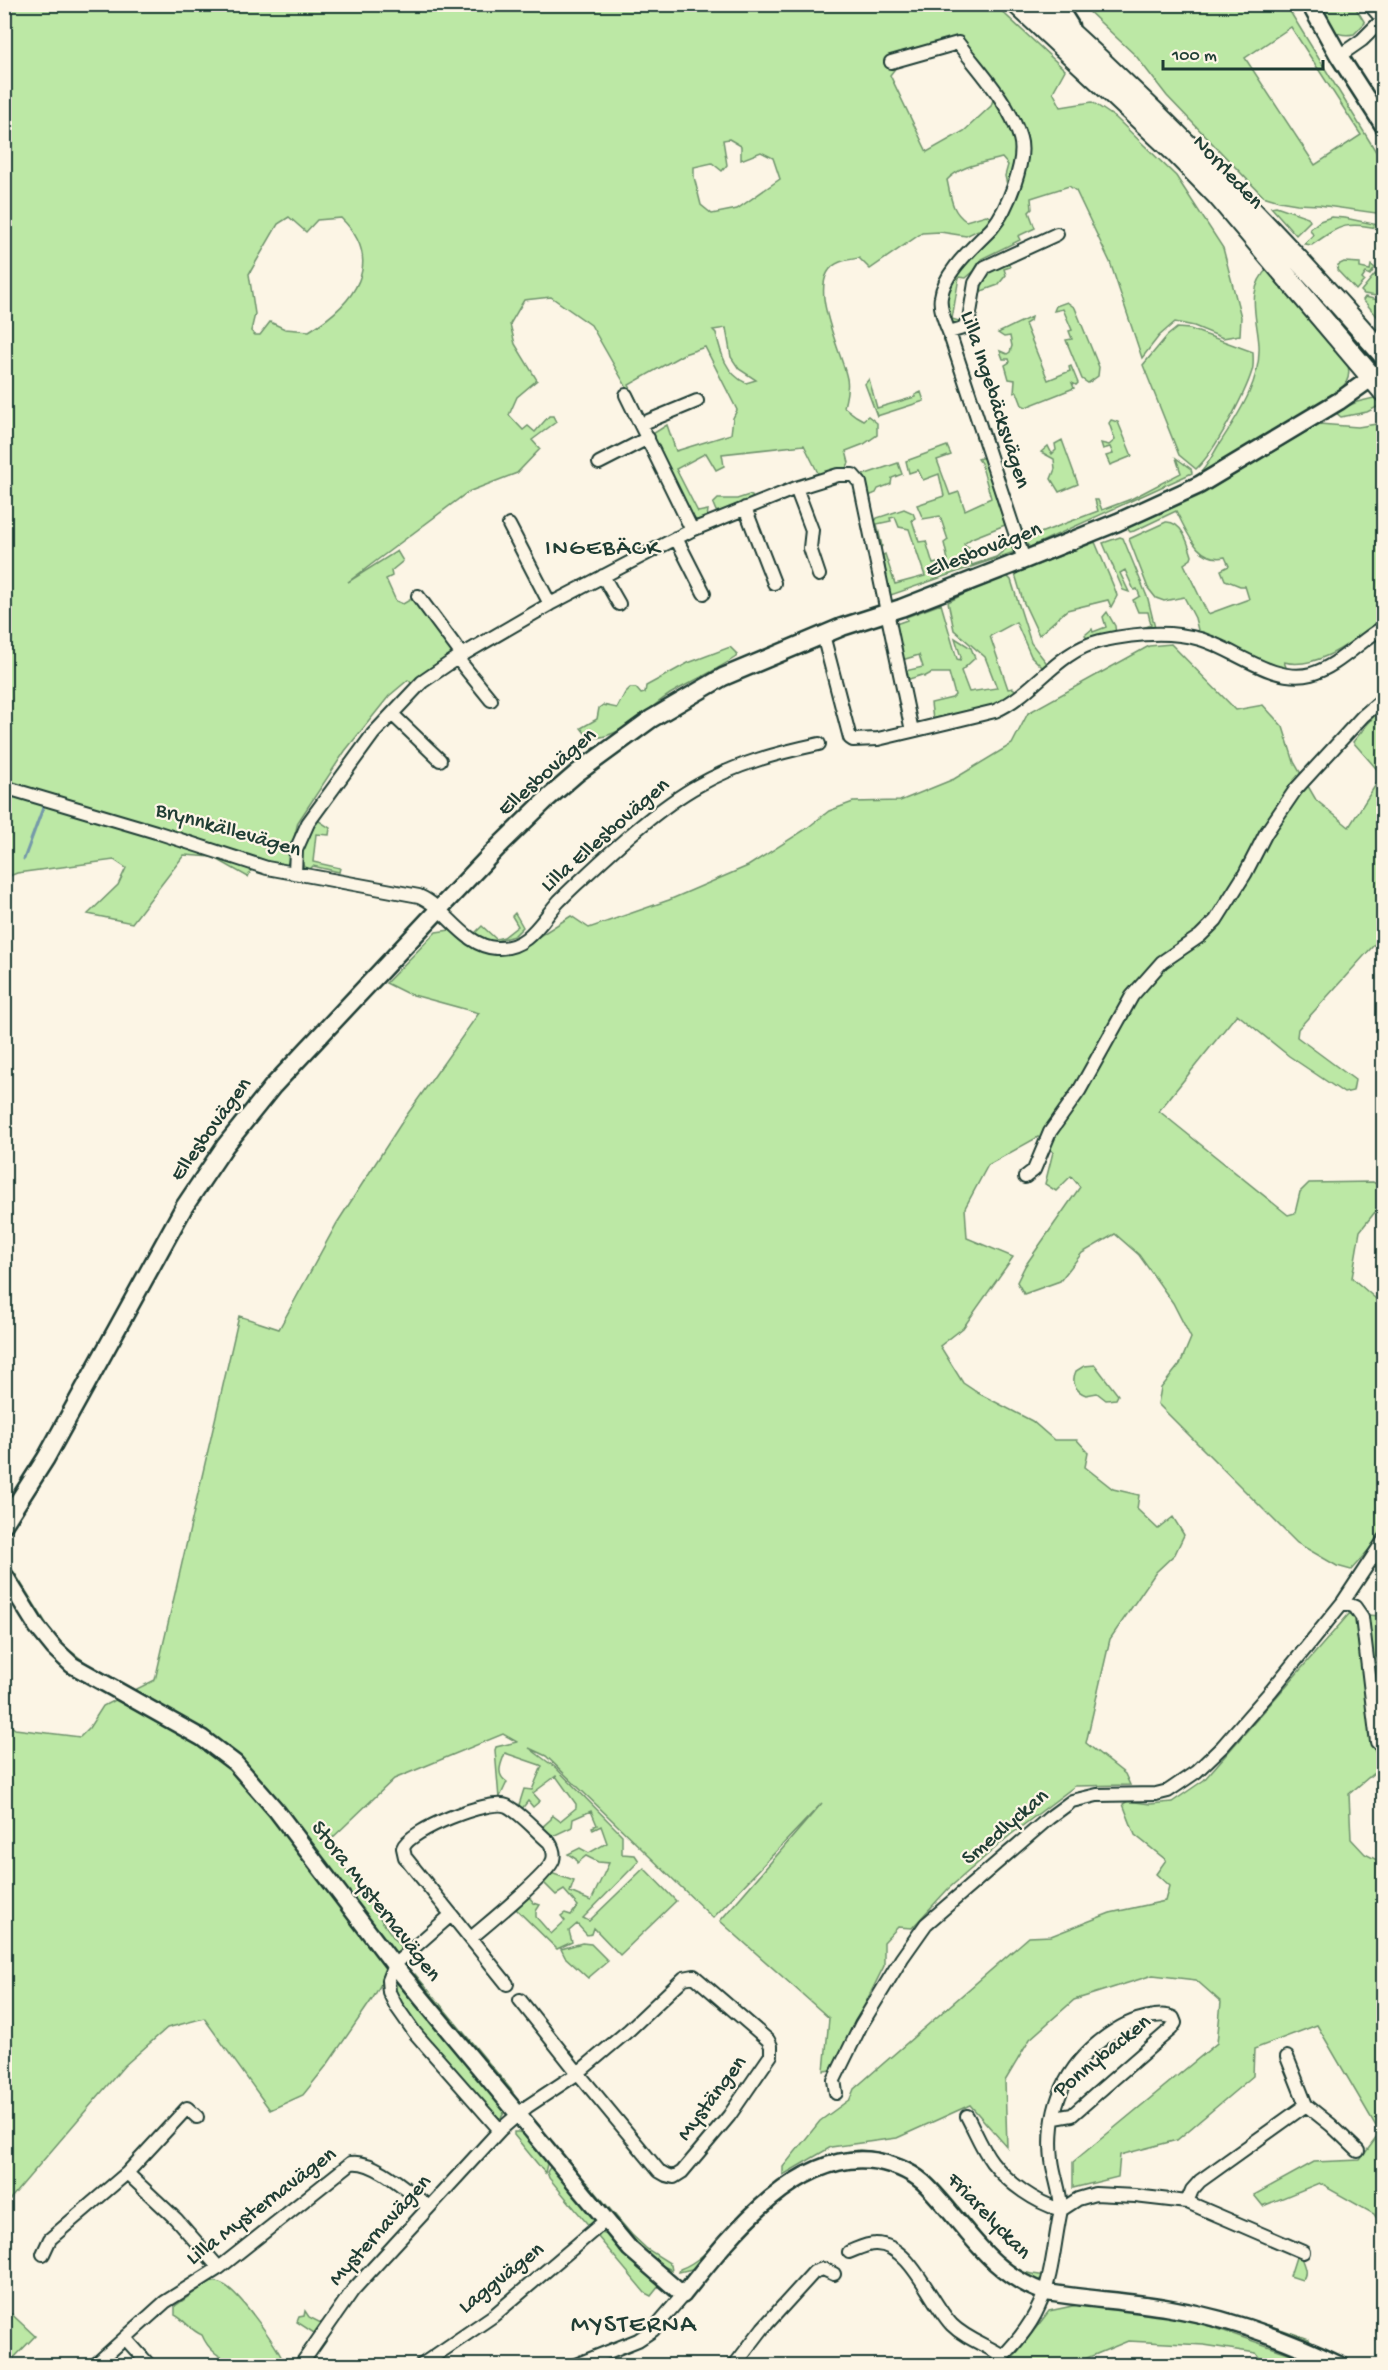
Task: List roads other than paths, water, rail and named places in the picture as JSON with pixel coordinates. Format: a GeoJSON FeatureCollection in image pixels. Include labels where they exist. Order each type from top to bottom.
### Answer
{"type":"FeatureCollection","features":[{"type":"Feature","properties":{"kind":"highway","name":"Norrleden"},"geometry":{"type":"LineString","coordinates":[[1017,4],[1176,153],[1218,196],[1380,380]]}},
{"type":"Feature","properties":{"kind":"highway","name":"Norrleden"},"geometry":{"type":"LineString","coordinates":[[1039,4],[1141,97],[1227,183],[1383,355]]}},
{"type":"Feature","properties":{"kind":"main road"},"geometry":{"type":"LineString","coordinates":[[1056,4],[1078,40]]}},
{"type":"Feature","properties":{"kind":"main road"},"geometry":{"type":"LineString","coordinates":[[1310,4],[1339,56],[1383,126]]}},
{"type":"Feature","properties":{"kind":"main road","name":"Ellesbovägen"},"geometry":{"type":"LineString","coordinates":[[4,1524],[46,1458],[184,1207],[225,1146],[276,1083],[439,909],[547,799],[577,773],[651,719],[723,677],[823,635],[1024,560],[1118,522],[1199,485],[1380,380]]}},
{"type":"Feature","properties":{"kind":"street"},"geometry":{"type":"LineString","coordinates":[[1339,56],[1383,21],[1369,4]]}},
{"type":"Feature","properties":{"kind":"street","name":"Lilla Ingebäcksvägen"},"geometry":{"type":"LineString","coordinates":[[891,62],[958,43],[1011,116],[1020,137],[1022,149],[1020,168],[998,218],[963,258],[942,292],[940,303],[1024,560]]}},
{"type":"Feature","properties":{"kind":"street"},"geometry":{"type":"LineString","coordinates":[[949,332],[963,328],[969,319],[975,284],[986,267],[1057,234]]}},
{"type":"Feature","properties":{"kind":"street"},"geometry":{"type":"LineString","coordinates":[[626,395],[692,530]]}},
{"type":"Feature","properties":{"kind":"street"},"geometry":{"type":"LineString","coordinates":[[641,424],[697,401]]}},
{"type":"Feature","properties":{"kind":"street"},"geometry":{"type":"LineString","coordinates":[[599,463],[648,438]]}},
{"type":"Feature","properties":{"kind":"street"},"geometry":{"type":"LineString","coordinates":[[295,873],[296,850],[308,824],[354,758],[422,682],[550,604],[692,530],[795,488],[844,474],[857,478],[868,518],[912,731]]}},
{"type":"Feature","properties":{"kind":"street"},"geometry":{"type":"LineString","coordinates":[[795,488],[812,530],[810,548],[819,575]]}},
{"type":"Feature","properties":{"kind":"street"},"geometry":{"type":"LineString","coordinates":[[745,508],[774,583]]}},
{"type":"Feature","properties":{"kind":"street"},"geometry":{"type":"LineString","coordinates":[[509,525],[550,604]]}},
{"type":"Feature","properties":{"kind":"street"},"geometry":{"type":"LineString","coordinates":[[676,538],[704,593]]}},
{"type":"Feature","properties":{"kind":"street"},"geometry":{"type":"LineString","coordinates":[[603,576],[619,603]]}},
{"type":"Feature","properties":{"kind":"street"},"geometry":{"type":"LineString","coordinates":[[418,596],[491,700]]}},
{"type":"Feature","properties":{"kind":"street"},"geometry":{"type":"LineString","coordinates":[[823,635],[850,738],[853,740],[878,739],[995,711],[1029,690],[1056,663],[1070,653],[1100,641],[1156,634],[1198,638],[1271,671],[1286,675],[1303,675],[1326,668],[1383,627]]}},
{"type":"Feature","properties":{"kind":"street"},"geometry":{"type":"LineString","coordinates":[[1025,1177],[1034,1170],[1050,1132],[1079,1091],[1132,996],[1162,962],[1200,936],[1216,920],[1245,874],[1266,833],[1296,789],[1363,716],[1383,698]]}},
{"type":"Feature","properties":{"kind":"street"},"geometry":{"type":"LineString","coordinates":[[392,714],[440,760]]}},
{"type":"Feature","properties":{"kind":"street","name":"Lilla Ellesbovägen"},"geometry":{"type":"LineString","coordinates":[[439,909],[477,943],[497,948],[520,943],[531,935],[559,902],[595,867],[632,835],[696,786],[744,764],[819,744]]}},
{"type":"Feature","properties":{"kind":"street","name":"Brynnkällevägen"},"geometry":{"type":"LineString","coordinates":[[4,787],[267,868],[419,896],[430,900],[439,909]]}},
{"type":"Feature","properties":{"kind":"street","name":"Smedlyckan"},"geometry":{"type":"LineString","coordinates":[[836,2093],[834,2080],[861,2025],[926,1924],[1049,1818],[1072,1801],[1097,1795],[1156,1794],[1168,1791],[1193,1774],[1222,1747],[1258,1706],[1343,1602],[1383,1540]]}},
{"type":"Feature","properties":{"kind":"street","name":"Stora Mysternavägen"},"geometry":{"type":"LineString","coordinates":[[4,1574],[37,1627],[65,1660],[91,1678],[202,1738],[235,1763],[276,1810],[394,1965],[630,2249],[683,2295]]}},
{"type":"Feature","properties":{"kind":"street"},"geometry":{"type":"LineString","coordinates":[[1343,1602],[1355,1607],[1362,1617],[1377,1742],[1383,1748]]}},
{"type":"Feature","properties":{"kind":"street"},"geometry":{"type":"LineString","coordinates":[[471,1938],[535,1880],[551,1864],[554,1857],[554,1850],[549,1842],[506,1806],[490,1805],[434,1825],[411,1838],[403,1846],[405,1857],[507,1983]]}},
{"type":"Feature","properties":{"kind":"street"},"geometry":{"type":"LineString","coordinates":[[451,1914],[394,1965],[390,1972],[388,1987],[396,2006],[415,2033],[500,2130]]}},
{"type":"Feature","properties":{"kind":"street","name":"Mystängen"},"geometry":{"type":"LineString","coordinates":[[518,2114],[578,2073],[689,1976],[694,1976],[702,1982],[764,2036],[771,2043],[772,2049],[770,2059],[729,2116],[682,2172],[671,2177],[659,2171],[578,2073],[520,2000]]}},
{"type":"Feature","properties":{"kind":"street","name":"Ponnybacken"},"geometry":{"type":"LineString","coordinates":[[999,2361],[1017,2341],[1033,2317],[1044,2292],[1061,2210],[1061,2193],[1053,2163],[1050,2133],[1055,2118],[1055,2104],[1062,2085],[1087,2052],[1106,2036],[1130,2023],[1162,2016],[1173,2018],[1175,2023],[1171,2029],[1072,2115],[1055,2118]]}},
{"type":"Feature","properties":{"kind":"street"},"geometry":{"type":"LineString","coordinates":[[1287,2057],[1306,2105],[1358,2151]]}},
{"type":"Feature","properties":{"kind":"street"},"geometry":{"type":"LineString","coordinates":[[1187,2202],[1192,2190],[1200,2181],[1306,2105]]}},
{"type":"Feature","properties":{"kind":"street"},"geometry":{"type":"LineString","coordinates":[[43,2254],[50,2239],[127,2173],[187,2108],[197,2116]]}},
{"type":"Feature","properties":{"kind":"street","name":"Mysternavägen"},"geometry":{"type":"LineString","coordinates":[[300,2366],[353,2290],[500,2130],[518,2114]]}},
{"type":"Feature","properties":{"kind":"street"},"geometry":{"type":"LineString","coordinates":[[968,2116],[991,2161],[1007,2178],[1047,2206],[1061,2210],[1078,2199],[1095,2194],[1187,2202],[1303,2252]]}},
{"type":"Feature","properties":{"kind":"street","name":"Friarelyckan"},"geometry":{"type":"LineString","coordinates":[[683,2295],[731,2236],[765,2204],[813,2172],[834,2164],[859,2160],[894,2165],[917,2177],[931,2189],[994,2262],[1009,2276],[1044,2292],[1166,2307],[1210,2316],[1299,2345],[1342,2366]]}},
{"type":"Feature","properties":{"kind":"street","name":"Lilla Mysternavägen"},"geometry":{"type":"LineString","coordinates":[[94,2366],[165,2302],[219,2268],[351,2163],[359,2162],[374,2167],[429,2207]]}},
{"type":"Feature","properties":{"kind":"street"},"geometry":{"type":"LineString","coordinates":[[127,2173],[176,2219],[219,2268]]}},
{"type":"Feature","properties":{"kind":"street","name":"Laggvägen"},"geometry":{"type":"LineString","coordinates":[[420,2366],[493,2316],[606,2220]]}},
{"type":"Feature","properties":{"kind":"street"},"geometry":{"type":"LineString","coordinates":[[849,2252],[875,2244],[892,2249],[909,2264],[951,2324],[999,2361]]}},
{"type":"Feature","properties":{"kind":"street"},"geometry":{"type":"LineString","coordinates":[[734,2366],[770,2320],[814,2272],[823,2269],[834,2274]]}},
{"type":"Feature","properties":{"kind":"street"},"geometry":{"type":"LineString","coordinates":[[573,2366],[638,2340],[653,2330],[683,2295]]}},
{"type":"Feature","properties":{"kind":"street"},"geometry":{"type":"LineString","coordinates":[[125,2338],[150,2366]]}},
{"type":"Feature","properties":{"kind":"waterway"},"geometry":{"type":"LineString","coordinates":[[24,859],[44,805]]}},
{"type":"Feature","properties":{"kind":"district","name":"INGEBÄCK"},"geometry":{"type":"Point","coordinates":[603,549]}},
{"type":"Feature","properties":{"kind":"district","name":"MYSTERNA"},"geometry":{"type":"Point","coordinates":[634,2326]}}]}
